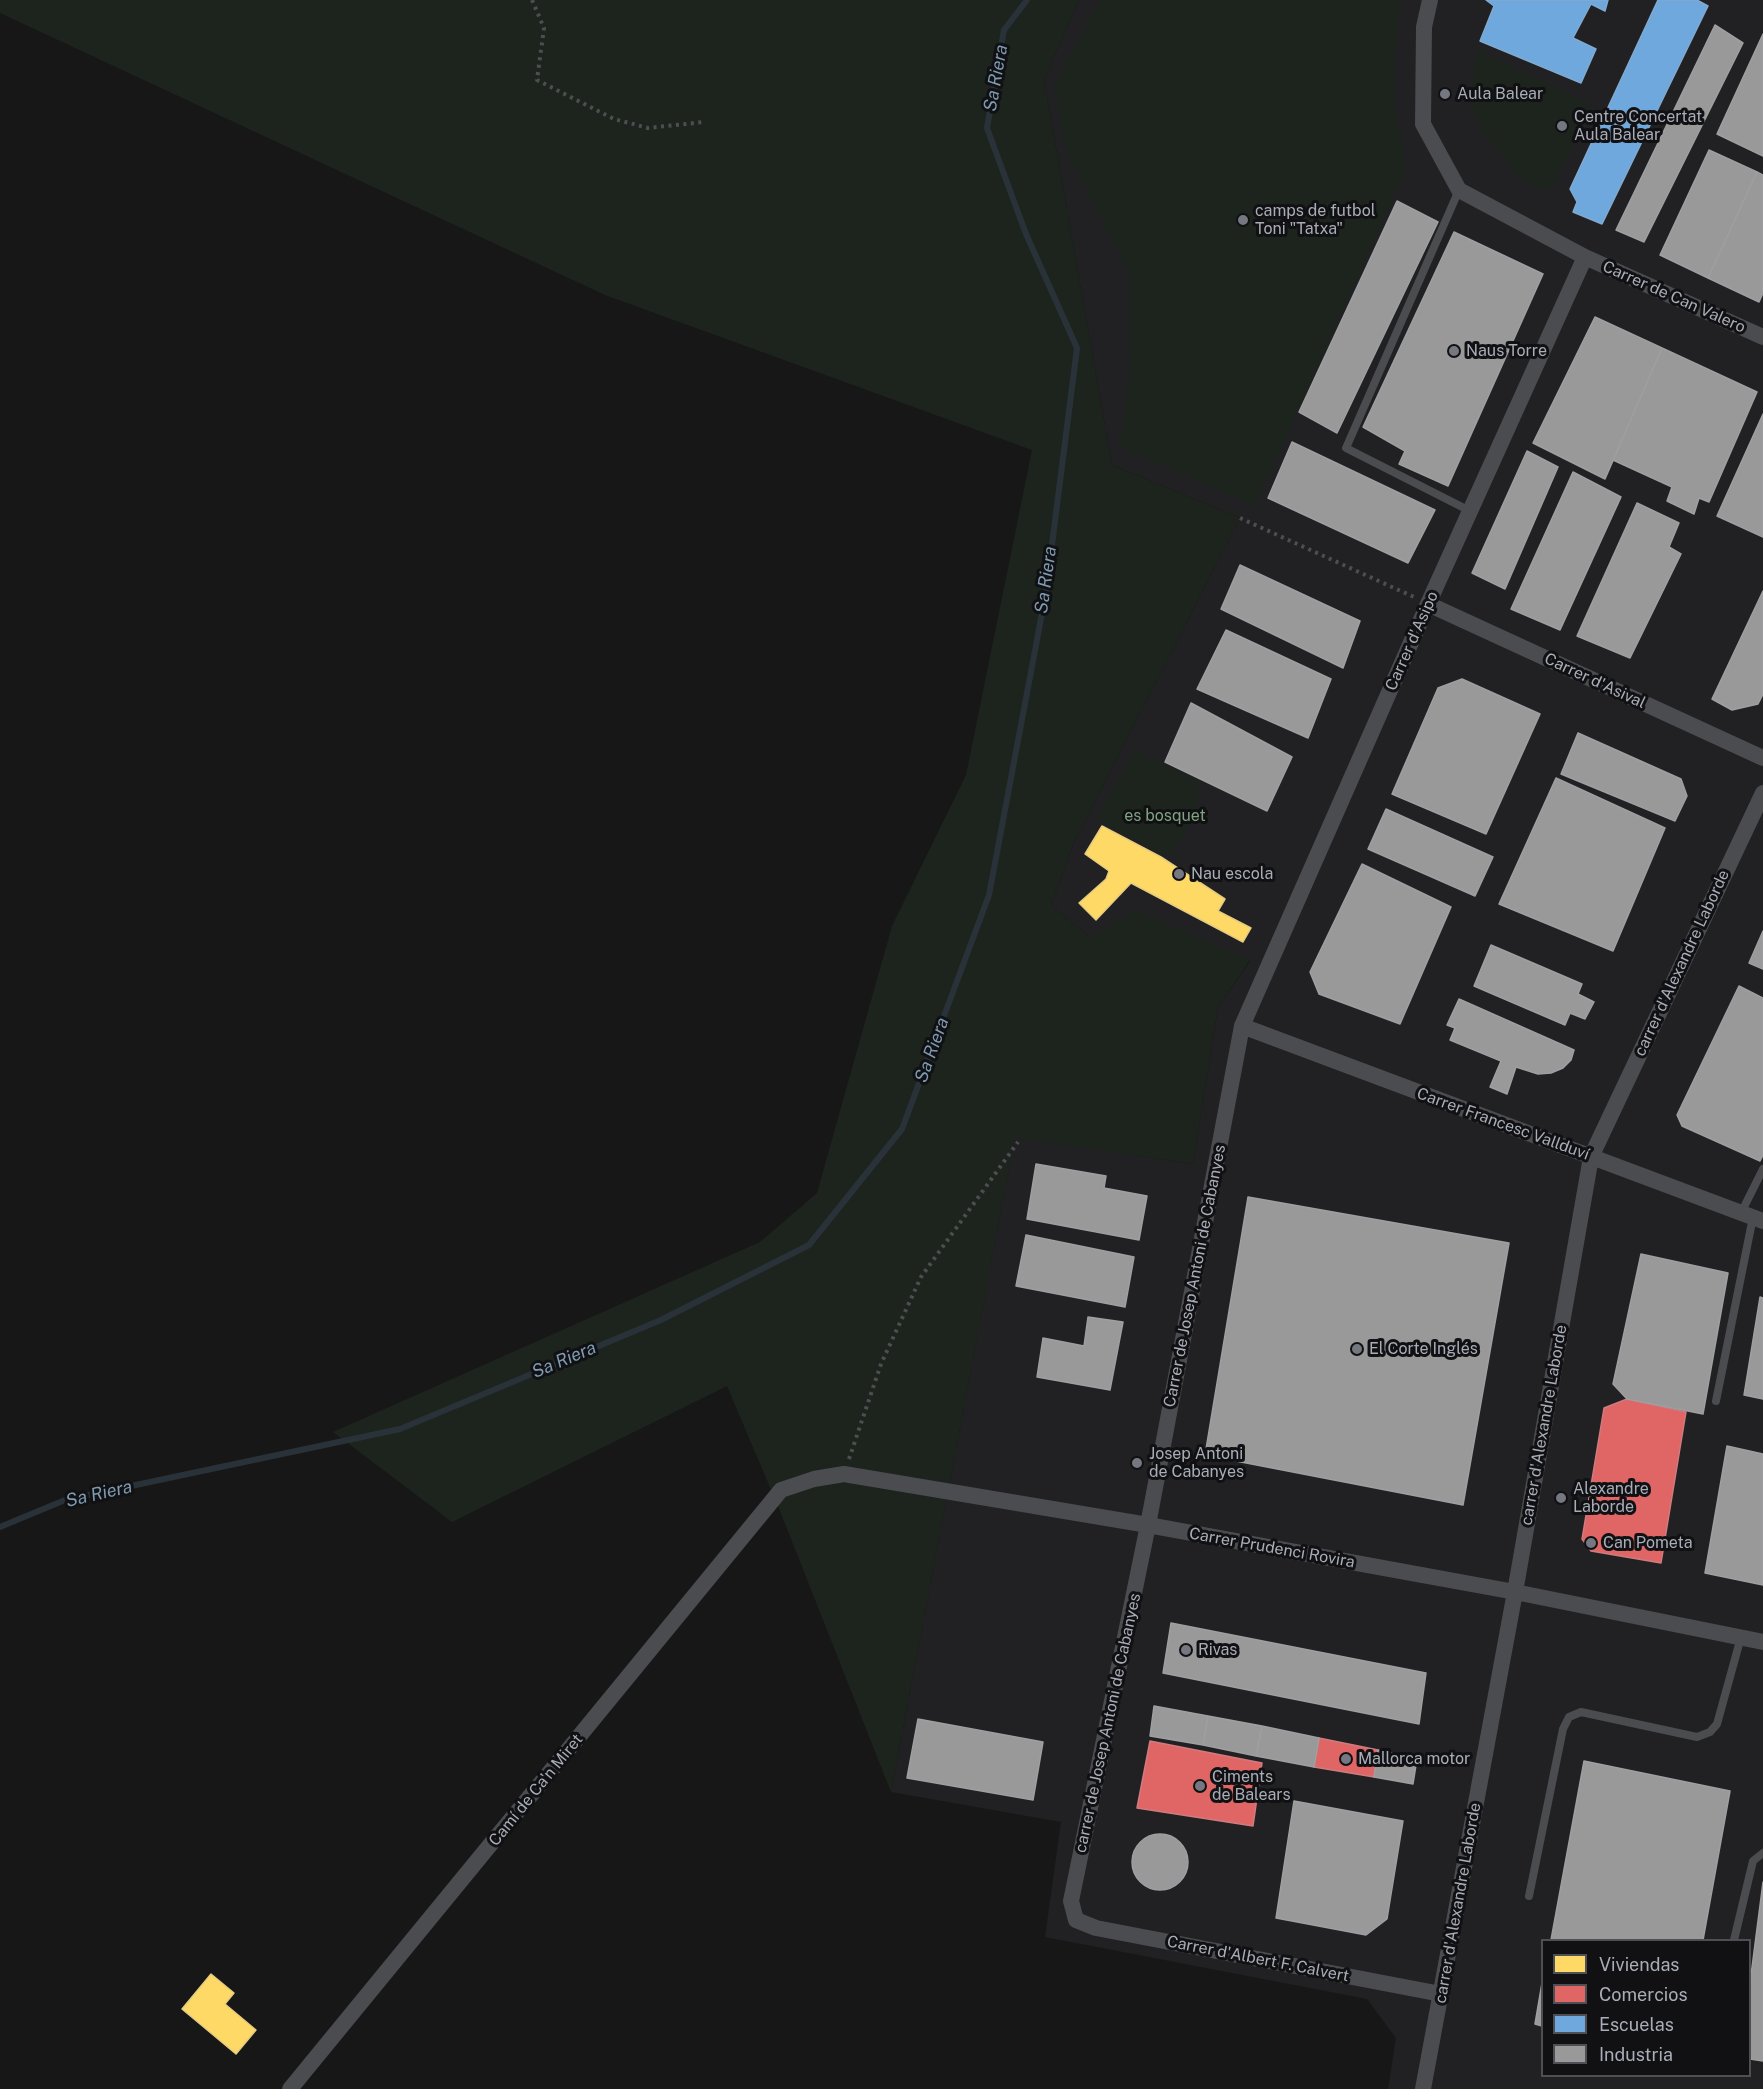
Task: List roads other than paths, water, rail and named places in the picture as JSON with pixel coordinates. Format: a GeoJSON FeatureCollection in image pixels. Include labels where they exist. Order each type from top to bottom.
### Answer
{"type":"FeatureCollection","features":[{"type":"Feature","properties":{"kind":"street"},"geometry":{"type":"LineString","coordinates":[[1430,0],[1424,27],[1424,124],[1459,190]]}},
{"type":"Feature","properties":{"kind":"street","name":"Carrer de Can Valero"},"geometry":{"type":"LineString","coordinates":[[1459,190],[1585,257],[1763,337]]}},
{"type":"Feature","properties":{"kind":"street","name":"Carrer d'Asipo"},"geometry":{"type":"LineString","coordinates":[[1242,1026],[1428,604],[1585,257]]}},
{"type":"Feature","properties":{"kind":"street","name":"Carrer d'Asival"},"geometry":{"type":"LineString","coordinates":[[1428,604],[1763,758]]}},
{"type":"Feature","properties":{"kind":"street","name":"carrer d'Alexandre Laborde"},"geometry":{"type":"LineString","coordinates":[[1423,2089],[1515,1592],[1591,1157],[1763,793]]}},
{"type":"Feature","properties":{"kind":"street","name":"Carrer Francesc Vallduví"},"geometry":{"type":"LineString","coordinates":[[1242,1026],[1752,1217]]}},
{"type":"Feature","properties":{"kind":"street","name":"Carrer de Josep Antoni de Cabanyes"},"geometry":{"type":"LineString","coordinates":[[1148,1525],[1242,1026]]}},
{"type":"Feature","properties":{"kind":"street","name":"Carrer Prudenci Rovira"},"geometry":{"type":"LineString","coordinates":[[781,1490],[814,1479],[844,1474],[1148,1525],[1515,1592],[1763,1642]]}},
{"type":"Feature","properties":{"kind":"street","name":"Camí de Ca'n Miret"},"geometry":{"type":"LineString","coordinates":[[290,2089],[781,1490]]}},
{"type":"Feature","properties":{"kind":"street","name":"carrer de Josep Antoni de Cabanyes"},"geometry":{"type":"LineString","coordinates":[[1076,1920],[1071,1901],[1148,1525]]}},
{"type":"Feature","properties":{"kind":"street","name":"Carrer d'Albert F. Calvert"},"geometry":{"type":"LineString","coordinates":[[1076,1920],[1096,1928],[1441,1994]]}},
{"type":"Feature","properties":{"kind":"lane"},"geometry":{"type":"LineString","coordinates":[[1459,190],[1346,448],[1470,511]]}},
{"type":"Feature","properties":{"kind":"lane"},"geometry":{"type":"LineString","coordinates":[[1716,1401],[1763,1169]]}},
{"type":"Feature","properties":{"kind":"lane"},"geometry":{"type":"LineString","coordinates":[[1529,1896],[1563,1729],[1569,1718],[1581,1712],[1697,1737],[1710,1732],[1718,1724],[1741,1637]]}},
{"type":"Feature","properties":{"kind":"lane"},"geometry":{"type":"LineString","coordinates":[[1734,1939],[1753,1861],[1763,1853]]}},
{"type":"Feature","properties":{"kind":"waterway","name":"Sa Riera"},"geometry":{"type":"LineString","coordinates":[[0,1527],[65,1500],[400,1429],[661,1320],[809,1245],[902,1129],[989,895],[1046,592],[1077,348],[1026,234],[987,128],[1004,30],[1027,0]]}},
{"type":"Feature","properties":{"kind":"place","name":"Aula Balear"},"geometry":{"type":"Point","coordinates":[1445,94]}},
{"type":"Feature","properties":{"kind":"place","name":"Centre Concertat Aula Balear"},"geometry":{"type":"Point","coordinates":[1562,126]}},
{"type":"Feature","properties":{"kind":"place","name":"camps de futbol Toni \"Tatxa\""},"geometry":{"type":"Point","coordinates":[1243,220]}},
{"type":"Feature","properties":{"kind":"place","name":"Naus Torre"},"geometry":{"type":"Point","coordinates":[1454,351]}},
{"type":"Feature","properties":{"kind":"place","name":"Nau escola"},"geometry":{"type":"Point","coordinates":[1179,874]}},
{"type":"Feature","properties":{"kind":"place","name":"El Corte Inglés"},"geometry":{"type":"Point","coordinates":[1357,1349]}},
{"type":"Feature","properties":{"kind":"place","name":"Josep Antoni de Cabanyes"},"geometry":{"type":"Point","coordinates":[1137,1463]}},
{"type":"Feature","properties":{"kind":"place","name":"Alexandre Laborde"},"geometry":{"type":"Point","coordinates":[1561,1498]}},
{"type":"Feature","properties":{"kind":"place","name":"Can Pometa"},"geometry":{"type":"Point","coordinates":[1591,1543]}},
{"type":"Feature","properties":{"kind":"place","name":"Rivas"},"geometry":{"type":"Point","coordinates":[1186,1650]}},
{"type":"Feature","properties":{"kind":"place","name":"Mallorca motor"},"geometry":{"type":"Point","coordinates":[1346,1759]}},
{"type":"Feature","properties":{"kind":"place","name":"Ciments de Balears"},"geometry":{"type":"Point","coordinates":[1200,1786]}},
{"type":"Feature","properties":{"kind":"park label","name":"es bosquet"},"geometry":{"type":"Point","coordinates":[1165,816]}}]}
